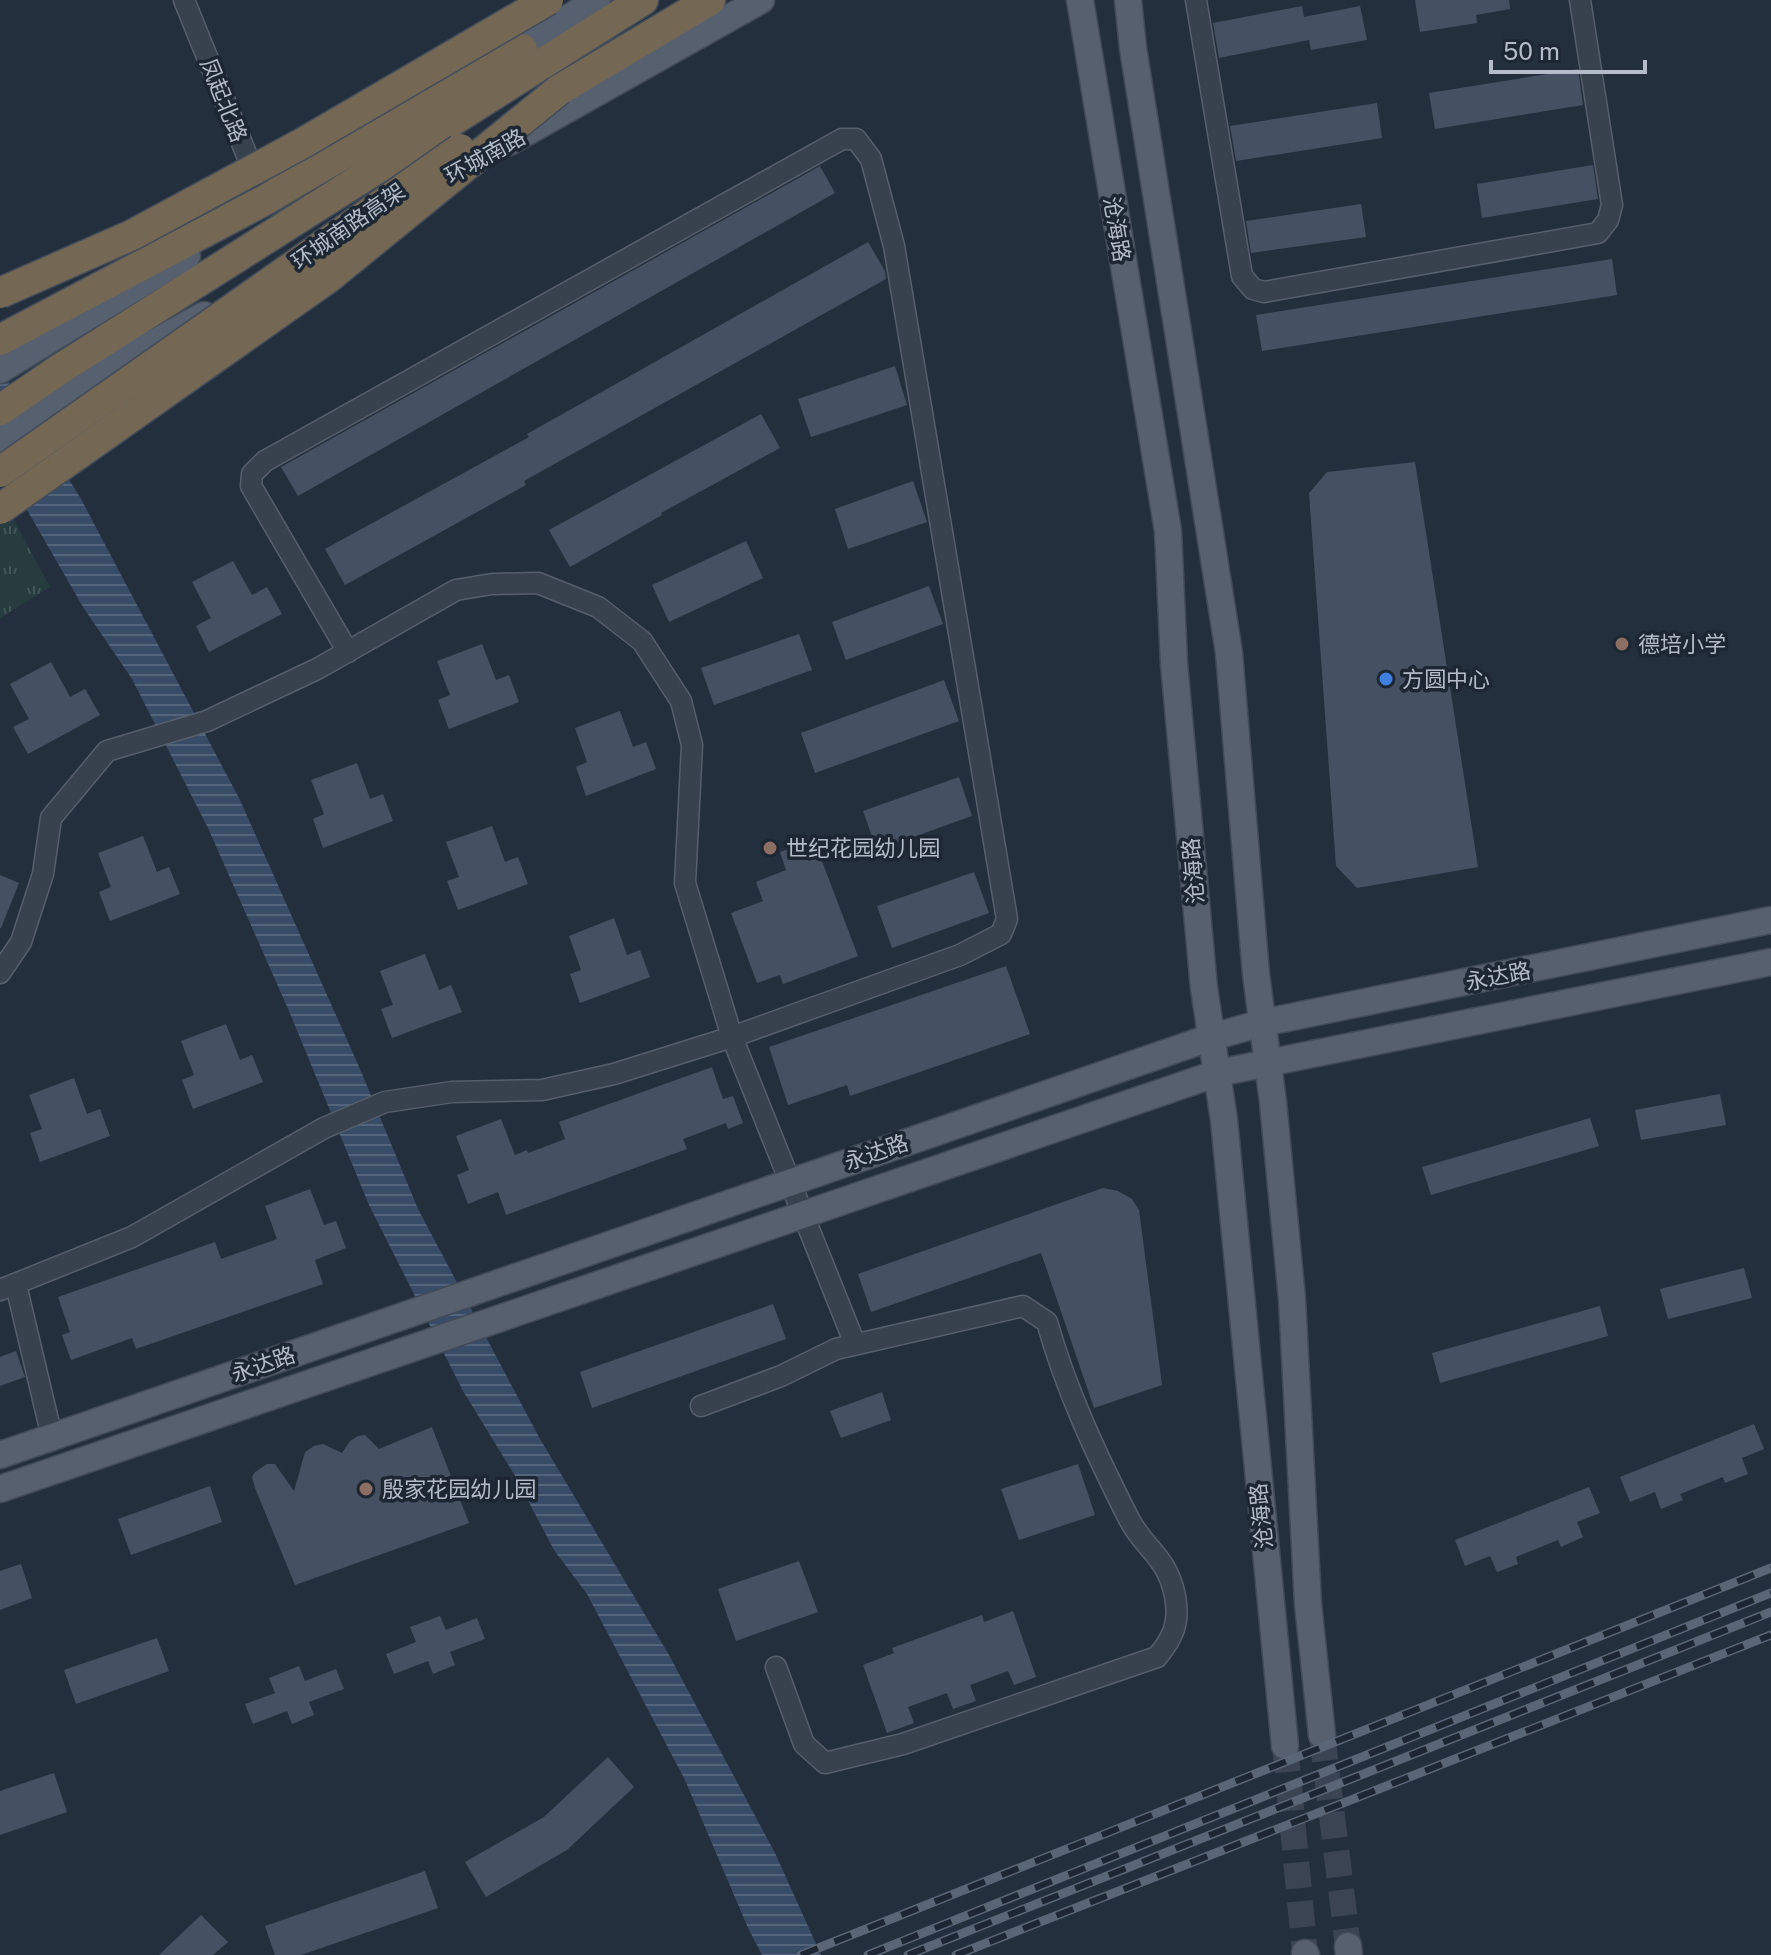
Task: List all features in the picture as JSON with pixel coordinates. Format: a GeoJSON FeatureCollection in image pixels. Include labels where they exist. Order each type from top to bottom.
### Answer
{"type":"FeatureCollection","features":[{"type":"Feature","properties":{"kind":"highway"},"geometry":{"type":"LineString","coordinates":[[0,293],[145,228],[303,143],[548,0]]}},
{"type":"Feature","properties":{"kind":"highway","name":"环城南路高架"},"geometry":{"type":"LineString","coordinates":[[0,410],[178,293],[643,0]]}},
{"type":"Feature","properties":{"kind":"highway","name":"环城南路高架"},"geometry":{"type":"LineString","coordinates":[[0,472],[438,162],[566,98],[710,0]]}},
{"type":"Feature","properties":{"kind":"highway"},"geometry":{"type":"LineString","coordinates":[[4,353],[522,49]]}},
{"type":"Feature","properties":{"kind":"highway"},"geometry":{"type":"LineString","coordinates":[[0,509],[328,278],[566,98]]}},
{"type":"Feature","properties":{"kind":"main road"},"geometry":{"type":"LineString","coordinates":[[4,353],[522,49],[597,0]]}},
{"type":"Feature","properties":{"kind":"main road","name":"环城南路"},"geometry":{"type":"LineString","coordinates":[[0,428],[49,412],[566,98],[761,0]]}},
{"type":"Feature","properties":{"kind":"main road","name":"沧海路"},"geometry":{"type":"LineString","coordinates":[[1080,0],[1168,531],[1174,664],[1204,988],[1218,1073],[1285,1746]]}},
{"type":"Feature","properties":{"kind":"main road","name":"沧海路"},"geometry":{"type":"LineString","coordinates":[[1128,0],[1229,653],[1254,958],[1292,1299],[1308,1604],[1322,1735]]}},
{"type":"Feature","properties":{"kind":"main road"},"geometry":{"type":"LineString","coordinates":[[0,451],[49,412]]}},
{"type":"Feature","properties":{"kind":"main road","name":"永达路"},"geometry":{"type":"LineString","coordinates":[[0,1455],[1212,1037],[1262,1023],[1771,920]]}},
{"type":"Feature","properties":{"kind":"main road","name":"永达路"},"geometry":{"type":"LineString","coordinates":[[0,1489],[1218,1073],[1771,962]]}},
{"type":"Feature","properties":{"kind":"street","name":"凤起北路"},"geometry":{"type":"LineString","coordinates":[[184,0],[265,200]]}},
{"type":"Feature","properties":{"kind":"street"},"geometry":{"type":"LineString","coordinates":[[1196,0],[1242,276],[1253,289],[1264,292],[1598,233],[1608,220],[1612,205],[1580,0]]}},
{"type":"Feature","properties":{"kind":"street"},"geometry":{"type":"LineString","coordinates":[[52,1437],[8,1287],[132,1237],[324,1128],[385,1102],[452,1092],[542,1090],[614,1074],[732,1037],[960,955],[1001,934],[1007,919],[894,246],[871,159],[856,139],[842,139],[265,461],[252,474],[251,486],[348,652]]}},
{"type":"Feature","properties":{"kind":"street"},"geometry":{"type":"LineString","coordinates":[[0,973],[21,942],[43,874],[51,818],[107,751],[207,721],[317,669],[456,590],[492,584],[538,583],[598,607],[642,641],[681,701],[692,745],[685,883],[732,1037],[855,1344]]}},
{"type":"Feature","properties":{"kind":"street"},"geometry":{"type":"LineString","coordinates":[[701,1406],[781,1376],[836,1349],[1023,1306],[1047,1322],[1061,1372],[1131,1523],[1166,1565],[1176,1599],[1175,1635],[1157,1657],[903,1744],[825,1763],[804,1744],[776,1667]]}},
{"type":"Feature","properties":{"kind":"green space"},"geometry":{"type":"Polygon","coordinates":[[[0,494],[50,587],[0,618],[0,494]]]}},
{"type":"Feature","properties":{"kind":"water"},"geometry":{"type":"Polygon","coordinates":[[[0,367],[81,499],[240,800],[360,1069],[418,1209],[540,1439],[669,1655],[775,1853],[821,1955],[762,1955],[685,1780],[587,1594],[554,1550],[514,1474],[463,1391],[369,1205],[289,1011],[208,828],[132,679],[83,607],[0,463],[0,367]]]}},
{"type":"Feature","properties":{"kind":"building"},"geometry":{"type":"Polygon","coordinates":[[[1415,0],[1509,0],[1510,9],[1476,15],[1477,23],[1420,32],[1415,0]]]}},
{"type":"Feature","properties":{"kind":"building"},"geometry":{"type":"Polygon","coordinates":[[[1302,6],[1304,17],[1360,6],[1367,40],[1311,50],[1309,40],[1219,58],[1213,23],[1302,6]]]}},
{"type":"Feature","properties":{"kind":"building"},"geometry":{"type":"Polygon","coordinates":[[[1578,69],[1583,105],[1435,129],[1429,93],[1578,69]]]}},
{"type":"Feature","properties":{"kind":"building"},"geometry":{"type":"Polygon","coordinates":[[[1377,103],[1382,138],[1236,161],[1230,126],[1377,103]]]}},
{"type":"Feature","properties":{"kind":"building"},"geometry":{"type":"Polygon","coordinates":[[[1593,165],[1598,199],[1482,218],[1477,184],[1593,165]]]}},
{"type":"Feature","properties":{"kind":"building"},"geometry":{"type":"Polygon","coordinates":[[[820,166],[835,193],[298,496],[281,467],[820,166]]]}},
{"type":"Feature","properties":{"kind":"building"},"geometry":{"type":"Polygon","coordinates":[[[1361,204],[1366,237],[1251,253],[1246,221],[1361,204]]]}},
{"type":"Feature","properties":{"kind":"building"},"geometry":{"type":"Polygon","coordinates":[[[868,242],[885,271],[886,279],[345,585],[325,549],[529,437],[527,434],[868,242]]]}},
{"type":"Feature","properties":{"kind":"building"},"geometry":{"type":"Polygon","coordinates":[[[1612,259],[1617,295],[1262,351],[1256,315],[1612,259]]]}},
{"type":"Feature","properties":{"kind":"building"},"geometry":{"type":"Polygon","coordinates":[[[895,366],[907,405],[811,437],[798,399],[895,366]]]}},
{"type":"Feature","properties":{"kind":"building"},"geometry":{"type":"Polygon","coordinates":[[[761,414],[780,448],[570,567],[549,530],[761,414]]]}},
{"type":"Feature","properties":{"kind":"building","name":"方圆中心"},"geometry":{"type":"Polygon","coordinates":[[[1415,462],[1478,867],[1357,888],[1336,866],[1309,493],[1327,472],[1415,462]]]}},
{"type":"Feature","properties":{"kind":"building"},"geometry":{"type":"Polygon","coordinates":[[[913,481],[927,522],[848,549],[835,509],[913,481]]]}},
{"type":"Feature","properties":{"kind":"building"},"geometry":{"type":"Polygon","coordinates":[[[746,541],[763,578],[669,622],[652,585],[746,541]]]}},
{"type":"Feature","properties":{"kind":"building"},"geometry":{"type":"Polygon","coordinates":[[[233,561],[252,595],[267,587],[282,614],[209,652],[196,626],[211,618],[192,582],[233,561]]]}},
{"type":"Feature","properties":{"kind":"building"},"geometry":{"type":"Polygon","coordinates":[[[929,586],[943,624],[846,660],[832,622],[929,586]]]}},
{"type":"Feature","properties":{"kind":"building"},"geometry":{"type":"Polygon","coordinates":[[[799,634],[812,670],[714,705],[701,668],[799,634]]]}},
{"type":"Feature","properties":{"kind":"building"},"geometry":{"type":"Polygon","coordinates":[[[482,644],[496,680],[509,675],[519,702],[449,729],[438,700],[450,695],[437,661],[482,644]]]}},
{"type":"Feature","properties":{"kind":"building"},"geometry":{"type":"Polygon","coordinates":[[[51,662],[70,697],[85,689],[100,715],[28,754],[13,727],[29,719],[10,684],[51,662]]]}},
{"type":"Feature","properties":{"kind":"building"},"geometry":{"type":"Polygon","coordinates":[[[944,680],[959,721],[815,773],[801,733],[944,680]]]}},
{"type":"Feature","properties":{"kind":"building"},"geometry":{"type":"Polygon","coordinates":[[[620,711],[633,747],[646,742],[656,769],[586,796],[576,767],[587,762],[575,728],[620,711]]]}},
{"type":"Feature","properties":{"kind":"building"},"geometry":{"type":"Polygon","coordinates":[[[357,763],[370,799],[383,794],[393,821],[323,848],[313,819],[324,814],[311,780],[357,763]]]}},
{"type":"Feature","properties":{"kind":"building"},"geometry":{"type":"Polygon","coordinates":[[[959,777],[972,816],[877,850],[863,811],[959,777]]]}},
{"type":"Feature","properties":{"kind":"building"},"geometry":{"type":"Polygon","coordinates":[[[492,826],[505,862],[518,857],[528,884],[458,910],[447,881],[459,877],[446,842],[492,826]]]}},
{"type":"Feature","properties":{"kind":"building"},"geometry":{"type":"Polygon","coordinates":[[[143,836],[157,872],[169,867],[180,894],[110,921],[99,892],[111,887],[98,853],[143,836]]]}},
{"type":"Feature","properties":{"kind":"building"},"geometry":{"type":"Polygon","coordinates":[[[814,840],[858,956],[783,984],[780,975],[757,983],[731,913],[763,901],[756,882],[786,870],[780,852],[814,840]]]}},
{"type":"Feature","properties":{"kind":"building"},"geometry":{"type":"Polygon","coordinates":[[[974,872],[989,913],[892,948],[877,906],[974,872]]]}},
{"type":"Feature","properties":{"kind":"building"},"geometry":{"type":"Polygon","coordinates":[[[0,875],[19,883],[1,928],[0,928],[0,875]]]}},
{"type":"Feature","properties":{"kind":"building"},"geometry":{"type":"Polygon","coordinates":[[[614,918],[627,955],[640,950],[650,977],[580,1003],[570,974],[581,970],[569,936],[614,918]]]}},
{"type":"Feature","properties":{"kind":"building"},"geometry":{"type":"Polygon","coordinates":[[[425,954],[439,990],[451,985],[462,1012],[392,1038],[381,1009],[393,1005],[380,971],[425,954]]]}},
{"type":"Feature","properties":{"kind":"building"},"geometry":{"type":"Polygon","coordinates":[[[1006,966],[1030,1034],[850,1096],[847,1085],[788,1105],[769,1047],[1006,966]]]}},
{"type":"Feature","properties":{"kind":"building"},"geometry":{"type":"Polygon","coordinates":[[[226,1024],[240,1060],[252,1055],[263,1082],[193,1109],[182,1080],[194,1075],[181,1041],[226,1024]]]}},
{"type":"Feature","properties":{"kind":"building"},"geometry":{"type":"Polygon","coordinates":[[[712,1067],[723,1099],[733,1096],[743,1123],[728,1129],[726,1123],[683,1139],[687,1149],[506,1215],[498,1192],[468,1204],[457,1175],[469,1170],[456,1136],[501,1119],[515,1155],[527,1150],[528,1153],[565,1139],[559,1122],[712,1067]]]}},
{"type":"Feature","properties":{"kind":"building"},"geometry":{"type":"Polygon","coordinates":[[[74,1078],[87,1114],[100,1109],[110,1136],[40,1162],[30,1133],[42,1129],[29,1095],[74,1078]]]}},
{"type":"Feature","properties":{"kind":"building"},"geometry":{"type":"Polygon","coordinates":[[[1720,1094],[1726,1125],[1641,1140],[1635,1110],[1720,1094]]]}},
{"type":"Feature","properties":{"kind":"building"},"geometry":{"type":"Polygon","coordinates":[[[1590,1118],[1599,1146],[1431,1195],[1422,1167],[1590,1118]]]}},
{"type":"Feature","properties":{"kind":"building"},"geometry":{"type":"Polygon","coordinates":[[[1103,1188],[1118,1191],[1132,1199],[1139,1210],[1162,1385],[1094,1408],[1041,1253],[871,1312],[858,1274],[1103,1188]]]}},
{"type":"Feature","properties":{"kind":"building"},"geometry":{"type":"Polygon","coordinates":[[[310,1189],[324,1225],[336,1221],[346,1248],[315,1260],[323,1284],[136,1349],[132,1338],[71,1360],[62,1335],[70,1332],[58,1297],[215,1242],[221,1259],[277,1239],[265,1206],[310,1189]]]}},
{"type":"Feature","properties":{"kind":"building"},"geometry":{"type":"Polygon","coordinates":[[[1744,1268],[1752,1298],[1668,1319],[1660,1289],[1744,1268]]]}},
{"type":"Feature","properties":{"kind":"building"},"geometry":{"type":"Polygon","coordinates":[[[773,1304],[786,1339],[592,1408],[580,1372],[773,1304]]]}},
{"type":"Feature","properties":{"kind":"building"},"geometry":{"type":"Polygon","coordinates":[[[1600,1306],[1608,1336],[1440,1383],[1432,1353],[1600,1306]]]}},
{"type":"Feature","properties":{"kind":"building"},"geometry":{"type":"Polygon","coordinates":[[[16,1351],[25,1377],[0,1386],[0,1357],[16,1351]]]}},
{"type":"Feature","properties":{"kind":"building"},"geometry":{"type":"Polygon","coordinates":[[[882,1392],[891,1420],[841,1438],[830,1411],[882,1392]]]}},
{"type":"Feature","properties":{"kind":"building"},"geometry":{"type":"Polygon","coordinates":[[[1754,1424],[1764,1449],[1742,1458],[1748,1474],[1725,1483],[1723,1477],[1680,1494],[1683,1500],[1661,1509],[1655,1492],[1630,1502],[1620,1477],[1754,1424]]]}},
{"type":"Feature","properties":{"kind":"building"},"geometry":{"type":"Polygon","coordinates":[[[432,1427],[469,1523],[295,1585],[255,1488],[252,1477],[255,1472],[267,1464],[275,1464],[294,1491],[305,1452],[314,1446],[323,1444],[342,1453],[350,1441],[365,1435],[379,1449],[432,1427]]]}},
{"type":"Feature","properties":{"kind":"building"},"geometry":{"type":"Polygon","coordinates":[[[1078,1464],[1095,1515],[1019,1540],[1001,1489],[1078,1464]]]}},
{"type":"Feature","properties":{"kind":"building"},"geometry":{"type":"Polygon","coordinates":[[[210,1486],[222,1522],[131,1555],[118,1519],[210,1486]]]}},
{"type":"Feature","properties":{"kind":"building"},"geometry":{"type":"Polygon","coordinates":[[[1589,1487],[1600,1513],[1577,1522],[1583,1537],[1561,1547],[1558,1540],[1516,1557],[1518,1564],[1497,1572],[1490,1556],[1465,1566],[1455,1540],[1589,1487]]]}},
{"type":"Feature","properties":{"kind":"building"},"geometry":{"type":"Polygon","coordinates":[[[799,1561],[818,1612],[736,1641],[718,1589],[799,1561]]]}},
{"type":"Feature","properties":{"kind":"building"},"geometry":{"type":"Polygon","coordinates":[[[21,1564],[32,1598],[0,1610],[0,1571],[21,1564]]]}},
{"type":"Feature","properties":{"kind":"building"},"geometry":{"type":"Polygon","coordinates":[[[1013,1611],[1036,1677],[1014,1685],[1008,1671],[970,1685],[976,1701],[953,1709],[947,1693],[908,1707],[914,1723],[887,1733],[863,1665],[894,1653],[892,1648],[982,1615],[984,1622],[1013,1611]]]}},
{"type":"Feature","properties":{"kind":"building"},"geometry":{"type":"Polygon","coordinates":[[[440,1616],[446,1630],[477,1618],[485,1639],[450,1652],[455,1665],[433,1674],[428,1661],[394,1674],[386,1654],[416,1642],[410,1627],[440,1616]]]}},
{"type":"Feature","properties":{"kind":"building"},"geometry":{"type":"Polygon","coordinates":[[[157,1638],[169,1671],[76,1704],[64,1670],[157,1638]]]}},
{"type":"Feature","properties":{"kind":"building"},"geometry":{"type":"Polygon","coordinates":[[[299,1666],[305,1681],[336,1669],[344,1689],[309,1702],[314,1715],[292,1724],[287,1711],[253,1724],[245,1704],[275,1693],[269,1678],[299,1666]]]}},
{"type":"Feature","properties":{"kind":"building"},"geometry":{"type":"Polygon","coordinates":[[[608,1757],[634,1787],[567,1850],[486,1897],[465,1862],[544,1817],[608,1757]]]}},
{"type":"Feature","properties":{"kind":"building"},"geometry":{"type":"Polygon","coordinates":[[[54,1773],[67,1812],[0,1835],[0,1791],[54,1773]]]}},
{"type":"Feature","properties":{"kind":"building"},"geometry":{"type":"Polygon","coordinates":[[[425,1871],[438,1908],[301,1955],[275,1955],[265,1926],[425,1871]]]}},
{"type":"Feature","properties":{"kind":"building"},"geometry":{"type":"Polygon","coordinates":[[[201,1915],[228,1942],[213,1955],[159,1955],[201,1915]]]}},
{"type":"Feature","properties":{"kind":"tunnel"},"geometry":{"type":"LineString","coordinates":[[1322,1735],[1348,1946]]}},
{"type":"Feature","properties":{"kind":"tunnel"},"geometry":{"type":"LineString","coordinates":[[1285,1746],[1305,1953]]}},
{"type":"Feature","properties":{"kind":"railway"},"geometry":{"type":"LineString","coordinates":[[801,1955],[1771,1568]]}},
{"type":"Feature","properties":{"kind":"railway"},"geometry":{"type":"LineString","coordinates":[[868,1955],[1771,1593]]}},
{"type":"Feature","properties":{"kind":"railway"},"geometry":{"type":"LineString","coordinates":[[908,1955],[1771,1612]]}},
{"type":"Feature","properties":{"kind":"railway"},"geometry":{"type":"LineString","coordinates":[[956,1955],[1771,1635]]}},
{"type":"Feature","properties":{"kind":"place","name":"德培小学"},"geometry":{"type":"Point","coordinates":[1622,644]}},
{"type":"Feature","properties":{"kind":"place","name":"方圆中心"},"geometry":{"type":"Point","coordinates":[1386,679]}},
{"type":"Feature","properties":{"kind":"place","name":"世纪花园幼儿园"},"geometry":{"type":"Point","coordinates":[770,848]}},
{"type":"Feature","properties":{"kind":"place","name":"殷家花园幼儿园"},"geometry":{"type":"Point","coordinates":[366,1489]}}]}
